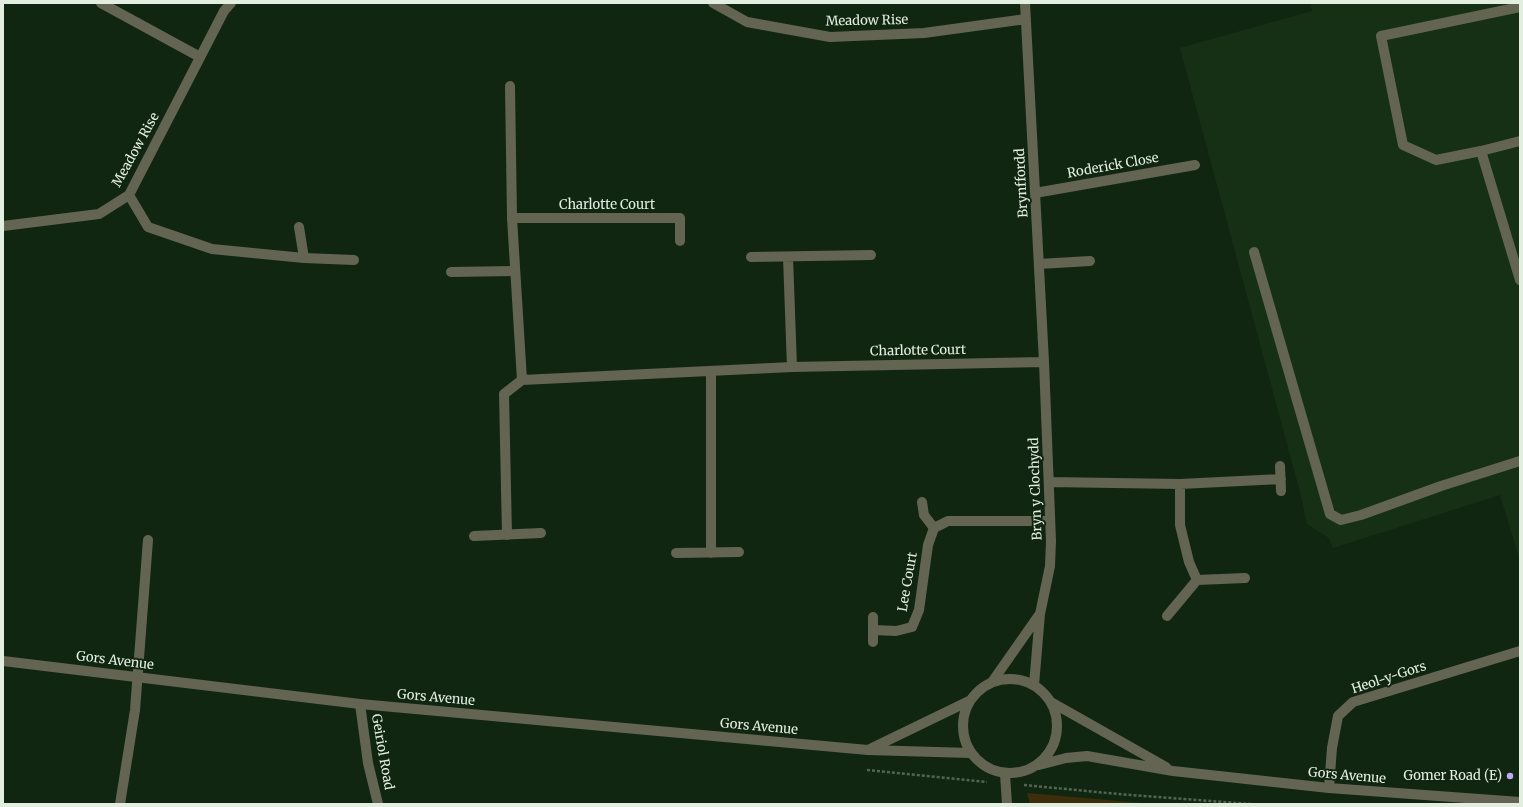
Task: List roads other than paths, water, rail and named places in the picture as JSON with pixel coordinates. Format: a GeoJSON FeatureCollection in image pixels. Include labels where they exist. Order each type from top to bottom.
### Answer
{"type":"FeatureCollection","features":[{"type":"Feature","properties":{"kind":"street"},"geometry":{"type":"LineString","coordinates":[[101,3],[200,57]]}},
{"type":"Feature","properties":{"kind":"street","name":"Meadow Rise"},"geometry":{"type":"LineString","coordinates":[[3,226],[99,214],[128,195],[224,11],[231,3]]}},
{"type":"Feature","properties":{"kind":"street","name":"Meadow Rise"},"geometry":{"type":"LineString","coordinates":[[713,3],[747,22],[830,37],[924,33],[1026,19]]}},
{"type":"Feature","properties":{"kind":"street","name":"Brynffordd"},"geometry":{"type":"LineString","coordinates":[[1025,3],[1044,362]]}},
{"type":"Feature","properties":{"kind":"street"},"geometry":{"type":"LineString","coordinates":[[1520,7],[1381,36],[1403,145],[1436,160],[1520,141]]}},
{"type":"Feature","properties":{"kind":"street"},"geometry":{"type":"LineString","coordinates":[[507,535],[504,394],[522,380],[512,218],[510,86]]}},
{"type":"Feature","properties":{"kind":"street"},"geometry":{"type":"LineString","coordinates":[[1481,151],[1520,280]]}},
{"type":"Feature","properties":{"kind":"street","name":"Roderick Close"},"geometry":{"type":"LineString","coordinates":[[1035,193],[1195,165]]}},
{"type":"Feature","properties":{"kind":"street"},"geometry":{"type":"LineString","coordinates":[[128,195],[148,227],[212,249],[304,258],[354,260]]}},
{"type":"Feature","properties":{"kind":"street","name":"Charlotte Court"},"geometry":{"type":"LineString","coordinates":[[512,218],[680,218],[680,241]]}},
{"type":"Feature","properties":{"kind":"street"},"geometry":{"type":"LineString","coordinates":[[299,227],[304,258]]}},
{"type":"Feature","properties":{"kind":"street"},"geometry":{"type":"LineString","coordinates":[[1254,252],[1330,514],[1341,520],[1361,515],[1441,486],[1520,461]]}},
{"type":"Feature","properties":{"kind":"street"},"geometry":{"type":"LineString","coordinates":[[751,257],[871,255]]}},
{"type":"Feature","properties":{"kind":"street"},"geometry":{"type":"LineString","coordinates":[[788,257],[792,367]]}},
{"type":"Feature","properties":{"kind":"street"},"geometry":{"type":"LineString","coordinates":[[1039,264],[1090,261]]}},
{"type":"Feature","properties":{"kind":"street"},"geometry":{"type":"LineString","coordinates":[[451,272],[515,271]]}},
{"type":"Feature","properties":{"kind":"street","name":"Charlotte Court"},"geometry":{"type":"LineString","coordinates":[[522,380],[792,367],[1044,362]]}},
{"type":"Feature","properties":{"kind":"street","name":"Bryn y Clochydd"},"geometry":{"type":"LineString","coordinates":[[1040,614],[1050,566],[1049,482],[1044,362]]}},
{"type":"Feature","properties":{"kind":"street"},"geometry":{"type":"LineString","coordinates":[[710,371],[711,553]]}},
{"type":"Feature","properties":{"kind":"street"},"geometry":{"type":"LineString","coordinates":[[1280,466],[1281,491]]}},
{"type":"Feature","properties":{"kind":"street"},"geometry":{"type":"LineString","coordinates":[[1049,482],[1180,484],[1281,479]]}},
{"type":"Feature","properties":{"kind":"street"},"geometry":{"type":"LineString","coordinates":[[1180,484],[1180,525],[1188,562],[1197,580]]}},
{"type":"Feature","properties":{"kind":"street"},"geometry":{"type":"LineString","coordinates":[[922,502],[924,515],[934,528],[948,521],[1049,521]]}},
{"type":"Feature","properties":{"kind":"street","name":"Lee Court"},"geometry":{"type":"LineString","coordinates":[[874,630],[896,631],[912,627],[919,610],[928,545],[934,528]]}},
{"type":"Feature","properties":{"kind":"street"},"geometry":{"type":"LineString","coordinates":[[474,536],[541,533]]}},
{"type":"Feature","properties":{"kind":"street"},"geometry":{"type":"LineString","coordinates":[[120,804],[135,710],[148,540]]}},
{"type":"Feature","properties":{"kind":"street"},"geometry":{"type":"LineString","coordinates":[[676,553],[739,552]]}},
{"type":"Feature","properties":{"kind":"street"},"geometry":{"type":"LineString","coordinates":[[1167,616],[1197,580],[1245,578]]}},
{"type":"Feature","properties":{"kind":"street"},"geometry":{"type":"LineString","coordinates":[[992,682],[1040,614]]}},
{"type":"Feature","properties":{"kind":"street"},"geometry":{"type":"LineString","coordinates":[[1034,685],[1040,614]]}},
{"type":"Feature","properties":{"kind":"street"},"geometry":{"type":"LineString","coordinates":[[873,617],[873,642]]}},
{"type":"Feature","properties":{"kind":"street","name":"Heol-y-Gors"},"geometry":{"type":"LineString","coordinates":[[1329,788],[1332,748],[1338,716],[1353,702],[1520,651]]}},
{"type":"Feature","properties":{"kind":"street","name":"Gors Avenue"},"geometry":{"type":"LineString","coordinates":[[3,661],[360,704],[868,750],[970,753]]}},
{"type":"Feature","properties":{"kind":"street"},"geometry":{"type":"LineString","coordinates":[[1008,678],[1025,680],[1034,685],[1052,702],[1057,717],[1057,738],[1050,753],[1039,765],[1024,772],[1005,774],[984,766],[970,753],[964,738],[962,724],[969,701],[980,688],[992,682],[1008,678]]}},
{"type":"Feature","properties":{"kind":"street"},"geometry":{"type":"LineString","coordinates":[[868,750],[969,701]]}},
{"type":"Feature","properties":{"kind":"street","name":"Gors Avenue"},"geometry":{"type":"LineString","coordinates":[[1052,702],[1173,771]]}},
{"type":"Feature","properties":{"kind":"street","name":"Geiriol Road"},"geometry":{"type":"LineString","coordinates":[[360,704],[368,763],[378,804]]}},
{"type":"Feature","properties":{"kind":"street","name":"Gors Avenue"},"geometry":{"type":"LineString","coordinates":[[1039,765],[1066,758],[1087,756],[1173,771],[1329,788],[1520,802]]}},
{"type":"Feature","properties":{"kind":"street"},"geometry":{"type":"LineString","coordinates":[[1005,774],[1007,804]]}},
{"type":"Feature","properties":{"kind":"place","name":"Gomer Road (E)"},"geometry":{"type":"Point","coordinates":[1510,776]}}]}
